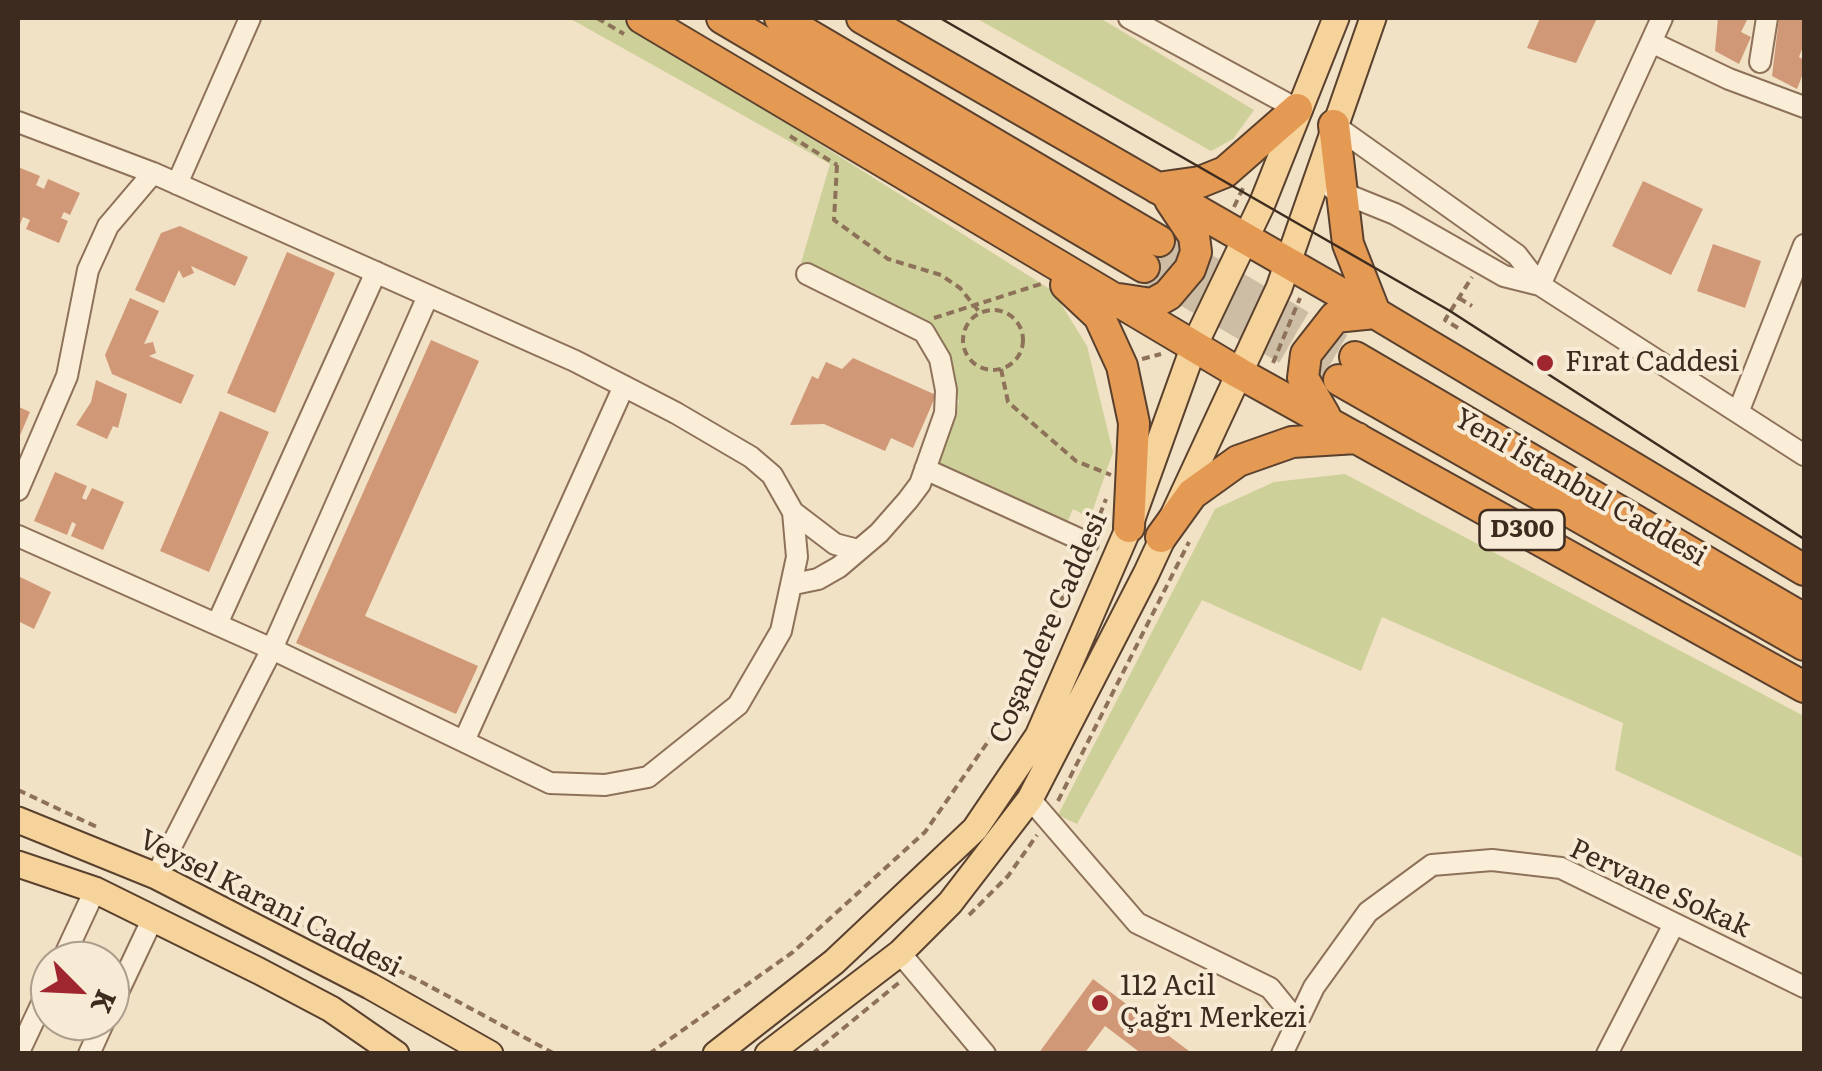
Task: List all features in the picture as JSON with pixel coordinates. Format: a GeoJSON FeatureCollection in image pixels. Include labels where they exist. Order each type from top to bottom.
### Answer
{"type":"FeatureCollection","features":[{"type":"Feature","properties":{"kind":"highway","name":"D300"},"geometry":{"type":"LineString","coordinates":[[642,18],[1112,298],[1191,355],[1251,380],[1804,686]]}},
{"type":"Feature","properties":{"kind":"highway"},"geometry":{"type":"LineString","coordinates":[[722,18],[1151,254],[780,18]]}},
{"type":"Feature","properties":{"kind":"highway"},"geometry":{"type":"LineString","coordinates":[[862,18],[1374,313],[1804,570]]}},
{"type":"Feature","properties":{"kind":"highway"},"geometry":{"type":"LineString","coordinates":[[1160,190],[1225,172],[1297,109]]}},
{"type":"Feature","properties":{"kind":"highway"},"geometry":{"type":"LineString","coordinates":[[1334,126],[1328,188],[1353,265],[1374,313]]}},
{"type":"Feature","properties":{"kind":"highway"},"geometry":{"type":"LineString","coordinates":[[1112,298],[1152,304],[1168,295],[1190,268],[1196,252],[1194,236],[1186,219],[1160,190]]}},
{"type":"Feature","properties":{"kind":"highway"},"geometry":{"type":"LineString","coordinates":[[1032,251],[1099,316],[1122,366],[1134,423],[1129,526]]}},
{"type":"Feature","properties":{"kind":"highway"},"geometry":{"type":"LineString","coordinates":[[1345,431],[1307,390],[1302,366],[1306,354],[1335,317],[1374,313]]}},
{"type":"Feature","properties":{"kind":"highway","name":"Yeni İstanbul Caddesi"},"geometry":{"type":"LineString","coordinates":[[1804,619],[1347,368],[1804,645]]}},
{"type":"Feature","properties":{"kind":"highway"},"geometry":{"type":"LineString","coordinates":[[1162,537],[1192,494],[1238,460],[1292,442],[1345,431]]}},
{"type":"Feature","properties":{"kind":"main road"},"geometry":{"type":"LineString","coordinates":[[1245,239],[1336,18]]}},
{"type":"Feature","properties":{"kind":"main road"},"geometry":{"type":"LineString","coordinates":[[1334,126],[1373,18]]}},
{"type":"Feature","properties":{"kind":"main road"},"geometry":{"type":"LineString","coordinates":[[1299,271],[1328,188]]}},
{"type":"Feature","properties":{"kind":"main road","name":"Coşandere Caddesi"},"geometry":{"type":"LineString","coordinates":[[716,1054],[834,962],[974,829],[1038,736],[1129,526],[1191,355],[1245,239]]}},
{"type":"Feature","properties":{"kind":"main road","name":"Coşandere Caddesi"},"geometry":{"type":"LineString","coordinates":[[768,1054],[900,953],[950,902],[1030,799],[1066,736],[1162,537],[1251,380],[1299,271]]}},
{"type":"Feature","properties":{"kind":"main road","name":"Veysel Karani Caddesi"},"geometry":{"type":"LineString","coordinates":[[18,820],[156,876],[370,986],[490,1054]]}},
{"type":"Feature","properties":{"kind":"main road"},"geometry":{"type":"LineString","coordinates":[[18,864],[95,890],[153,918],[330,1009],[396,1054]]}},
{"type":"Feature","properties":{"kind":"street"},"geometry":{"type":"LineString","coordinates":[[178,184],[250,18]]}},
{"type":"Feature","properties":{"kind":"street"},"geometry":{"type":"LineString","coordinates":[[1129,18],[1297,109]]}},
{"type":"Feature","properties":{"kind":"street"},"geometry":{"type":"LineString","coordinates":[[1540,285],[1662,18]]}},
{"type":"Feature","properties":{"kind":"street"},"geometry":{"type":"LineString","coordinates":[[1760,62],[1766,18]]}},
{"type":"Feature","properties":{"kind":"street"},"geometry":{"type":"LineString","coordinates":[[1651,42],[1730,80],[1804,107]]}},
{"type":"Feature","properties":{"kind":"street"},"geometry":{"type":"LineString","coordinates":[[18,122],[154,173],[624,386],[751,457],[772,475],[793,512],[835,544],[858,550]]}},
{"type":"Feature","properties":{"kind":"street"},"geometry":{"type":"LineString","coordinates":[[1334,126],[1516,255],[1540,285],[1804,454]]}},
{"type":"Feature","properties":{"kind":"street"},"geometry":{"type":"LineString","coordinates":[[18,490],[66,376],[88,270],[108,226],[154,173]]}},
{"type":"Feature","properties":{"kind":"street"},"geometry":{"type":"LineString","coordinates":[[1328,188],[1395,214],[1479,264],[1518,282],[1540,285]]}},
{"type":"Feature","properties":{"kind":"street"},"geometry":{"type":"LineString","coordinates":[[1739,410],[1804,245]]}},
{"type":"Feature","properties":{"kind":"street"},"geometry":{"type":"LineString","coordinates":[[217,624],[376,272]]}},
{"type":"Feature","properties":{"kind":"street"},"geometry":{"type":"LineString","coordinates":[[794,584],[818,579],[858,550],[908,500],[925,469],[945,413],[946,390],[940,359],[924,332],[806,274]]}},
{"type":"Feature","properties":{"kind":"street"},"geometry":{"type":"LineString","coordinates":[[156,876],[272,649],[428,296]]}},
{"type":"Feature","properties":{"kind":"street"},"geometry":{"type":"LineString","coordinates":[[464,740],[624,386]]}},
{"type":"Feature","properties":{"kind":"street"},"geometry":{"type":"LineString","coordinates":[[925,469],[1088,543]]}},
{"type":"Feature","properties":{"kind":"street"},"geometry":{"type":"LineString","coordinates":[[18,536],[272,649],[550,783],[605,785],[648,777],[690,748],[738,704],[780,631],[794,584],[797,557],[793,512]]}},
{"type":"Feature","properties":{"kind":"street"},"geometry":{"type":"LineString","coordinates":[[1030,799],[1137,923],[1270,988],[1296,1020]]}},
{"type":"Feature","properties":{"kind":"street","name":"Pervane Sokak"},"geometry":{"type":"LineString","coordinates":[[1282,1054],[1296,1020],[1368,912],[1432,866],[1492,860],[1561,868],[1804,987]]}},
{"type":"Feature","properties":{"kind":"street"},"geometry":{"type":"LineString","coordinates":[[71,941],[95,890]]}},
{"type":"Feature","properties":{"kind":"street"},"geometry":{"type":"LineString","coordinates":[[130,967],[153,918]]}},
{"type":"Feature","properties":{"kind":"street"},"geometry":{"type":"LineString","coordinates":[[1607,1054],[1673,926]]}},
{"type":"Feature","properties":{"kind":"street"},"geometry":{"type":"LineString","coordinates":[[900,953],[985,1054]]}},
{"type":"Feature","properties":{"kind":"street"},"geometry":{"type":"LineString","coordinates":[[18,1054],[30,1028]]}},
{"type":"Feature","properties":{"kind":"path"},"geometry":{"type":"LineString","coordinates":[[842,149],[831,214],[834,220],[888,260],[942,274],[981,314]]}},
{"type":"Feature","properties":{"kind":"path"},"geometry":{"type":"LineString","coordinates":[[1458,328],[1445,320],[1479,264]]}},
{"type":"Feature","properties":{"kind":"path"},"geometry":{"type":"LineString","coordinates":[[1251,380],[1299,271]]}},
{"type":"Feature","properties":{"kind":"path"},"geometry":{"type":"LineString","coordinates":[[910,322],[976,306],[1053,280]]}},
{"type":"Feature","properties":{"kind":"path"},"geometry":{"type":"LineString","coordinates":[[1458,298],[1472,306]]}},
{"type":"Feature","properties":{"kind":"path"},"geometry":{"type":"LineString","coordinates":[[1003,312],[1022,332],[1021,351],[1001,370],[981,368],[967,354],[964,334],[981,314],[1003,312]]}},
{"type":"Feature","properties":{"kind":"path"},"geometry":{"type":"LineString","coordinates":[[1122,366],[1158,353],[1191,355]]}},
{"type":"Feature","properties":{"kind":"path"},"geometry":{"type":"LineString","coordinates":[[1001,370],[1008,402],[1076,461],[1114,476]]}},
{"type":"Feature","properties":{"kind":"path"},"geometry":{"type":"LineString","coordinates":[[1111,486],[1118,464]]}},
{"type":"Feature","properties":{"kind":"path"},"geometry":{"type":"LineString","coordinates":[[649,1054],[792,952],[925,832],[994,733],[1108,496]]}},
{"type":"Feature","properties":{"kind":"green space"},"geometry":{"type":"Polygon","coordinates":[[[569,18],[620,18],[1053,291],[1087,346],[1113,452],[1090,518],[1073,509],[1065,527],[928,465],[959,402],[939,336],[915,318],[801,263],[830,164],[569,18]]]}},
{"type":"Feature","properties":{"kind":"green space"},"geometry":{"type":"Polygon","coordinates":[[[976,18],[1100,18],[1254,110],[1233,139],[1211,151],[976,18]]]}},
{"type":"Feature","properties":{"kind":"green space"},"geometry":{"type":"Polygon","coordinates":[[[1345,474],[1804,716],[1804,858],[1615,770],[1623,723],[1382,617],[1361,671],[1202,600],[1077,824],[1058,815],[1215,509],[1274,482],[1345,474]]]}},
{"type":"Feature","properties":{"kind":"building"},"geometry":{"type":"Polygon","coordinates":[[[1540,18],[1597,18],[1576,63],[1527,48],[1540,18]]]}},
{"type":"Feature","properties":{"kind":"building"},"geometry":{"type":"Polygon","coordinates":[[[1718,18],[1748,18],[1741,32],[1751,37],[1739,64],[1715,51],[1718,18]]]}},
{"type":"Feature","properties":{"kind":"building"},"geometry":{"type":"Polygon","coordinates":[[[1779,18],[1804,18],[1804,44],[1799,57],[1804,60],[1804,71],[1797,89],[1772,76],[1779,18]]]}},
{"type":"Feature","properties":{"kind":"building"},"geometry":{"type":"Polygon","coordinates":[[[18,167],[40,176],[36,185],[44,189],[48,179],[80,193],[70,215],[64,212],[61,218],[68,221],[59,243],[26,229],[30,220],[23,217],[18,229],[18,167]]]}},
{"type":"Feature","properties":{"kind":"building"},"geometry":{"type":"Polygon","coordinates":[[[1643,181],[1703,209],[1671,275],[1612,246],[1643,181]]]}},
{"type":"Feature","properties":{"kind":"building"},"geometry":{"type":"Polygon","coordinates":[[[180,226],[248,257],[235,286],[191,266],[194,273],[183,278],[179,270],[164,303],[135,290],[161,233],[180,226]]]}},
{"type":"Feature","properties":{"kind":"building"},"geometry":{"type":"Polygon","coordinates":[[[1713,244],[1761,261],[1745,308],[1697,291],[1713,244]]]}},
{"type":"Feature","properties":{"kind":"building"},"geometry":{"type":"Polygon","coordinates":[[[287,252],[335,273],[275,413],[227,393],[287,252]]]}},
{"type":"Feature","properties":{"kind":"building"},"geometry":{"type":"Polygon","coordinates":[[[130,298],[159,311],[144,344],[153,342],[156,353],[149,356],[194,375],[181,404],[112,374],[105,355],[130,298]]]}},
{"type":"Feature","properties":{"kind":"building"},"geometry":{"type":"Polygon","coordinates":[[[431,340],[479,361],[365,616],[478,666],[456,714],[296,643],[431,340]]]}},
{"type":"Feature","properties":{"kind":"building"},"geometry":{"type":"Polygon","coordinates":[[[853,358],[936,395],[913,448],[891,438],[885,451],[824,424],[790,425],[812,376],[818,379],[826,362],[842,369],[853,358]]]}},
{"type":"Feature","properties":{"kind":"building"},"geometry":{"type":"Polygon","coordinates":[[[96,380],[127,394],[118,428],[113,426],[107,439],[76,425],[91,402],[96,380]]]}},
{"type":"Feature","properties":{"kind":"building"},"geometry":{"type":"Polygon","coordinates":[[[19,407],[30,412],[18,440],[18,410],[19,407]]]}},
{"type":"Feature","properties":{"kind":"building"},"geometry":{"type":"Polygon","coordinates":[[[220,411],[269,432],[209,572],[160,551],[220,411]]]}},
{"type":"Feature","properties":{"kind":"building"},"geometry":{"type":"Polygon","coordinates":[[[55,472],[87,486],[82,498],[86,500],[92,488],[124,502],[103,550],[71,536],[76,524],[72,522],[67,535],[34,521],[55,472]]]}},
{"type":"Feature","properties":{"kind":"building"},"geometry":{"type":"Polygon","coordinates":[[[18,576],[51,592],[34,629],[18,621],[18,576]]]}},
{"type":"Feature","properties":{"kind":"building","name":"112 Acil Çağrı Merkezi"},"geometry":{"type":"Polygon","coordinates":[[[1093,979],[1193,1054],[1136,1054],[1138,1051],[1105,1026],[1084,1054],[1038,1054],[1093,979]]]}},
{"type":"Feature","properties":{"kind":"tunnel"},"geometry":{"type":"LineString","coordinates":[[1159,241],[1355,357]]}},
{"type":"Feature","properties":{"kind":"tunnel"},"geometry":{"type":"LineString","coordinates":[[1144,267],[1339,380]]}},
{"type":"Feature","properties":{"kind":"tram line"},"geometry":{"type":"LineString","coordinates":[[940,18],[1450,311],[1804,539]]}},
{"type":"Feature","properties":{"kind":"place","name":"Fırat Caddesi"},"geometry":{"type":"Point","coordinates":[1545,363]}},
{"type":"Feature","properties":{"kind":"place","name":"112 Acil Çağrı Merkezi"},"geometry":{"type":"Point","coordinates":[1100,1003]}}]}
